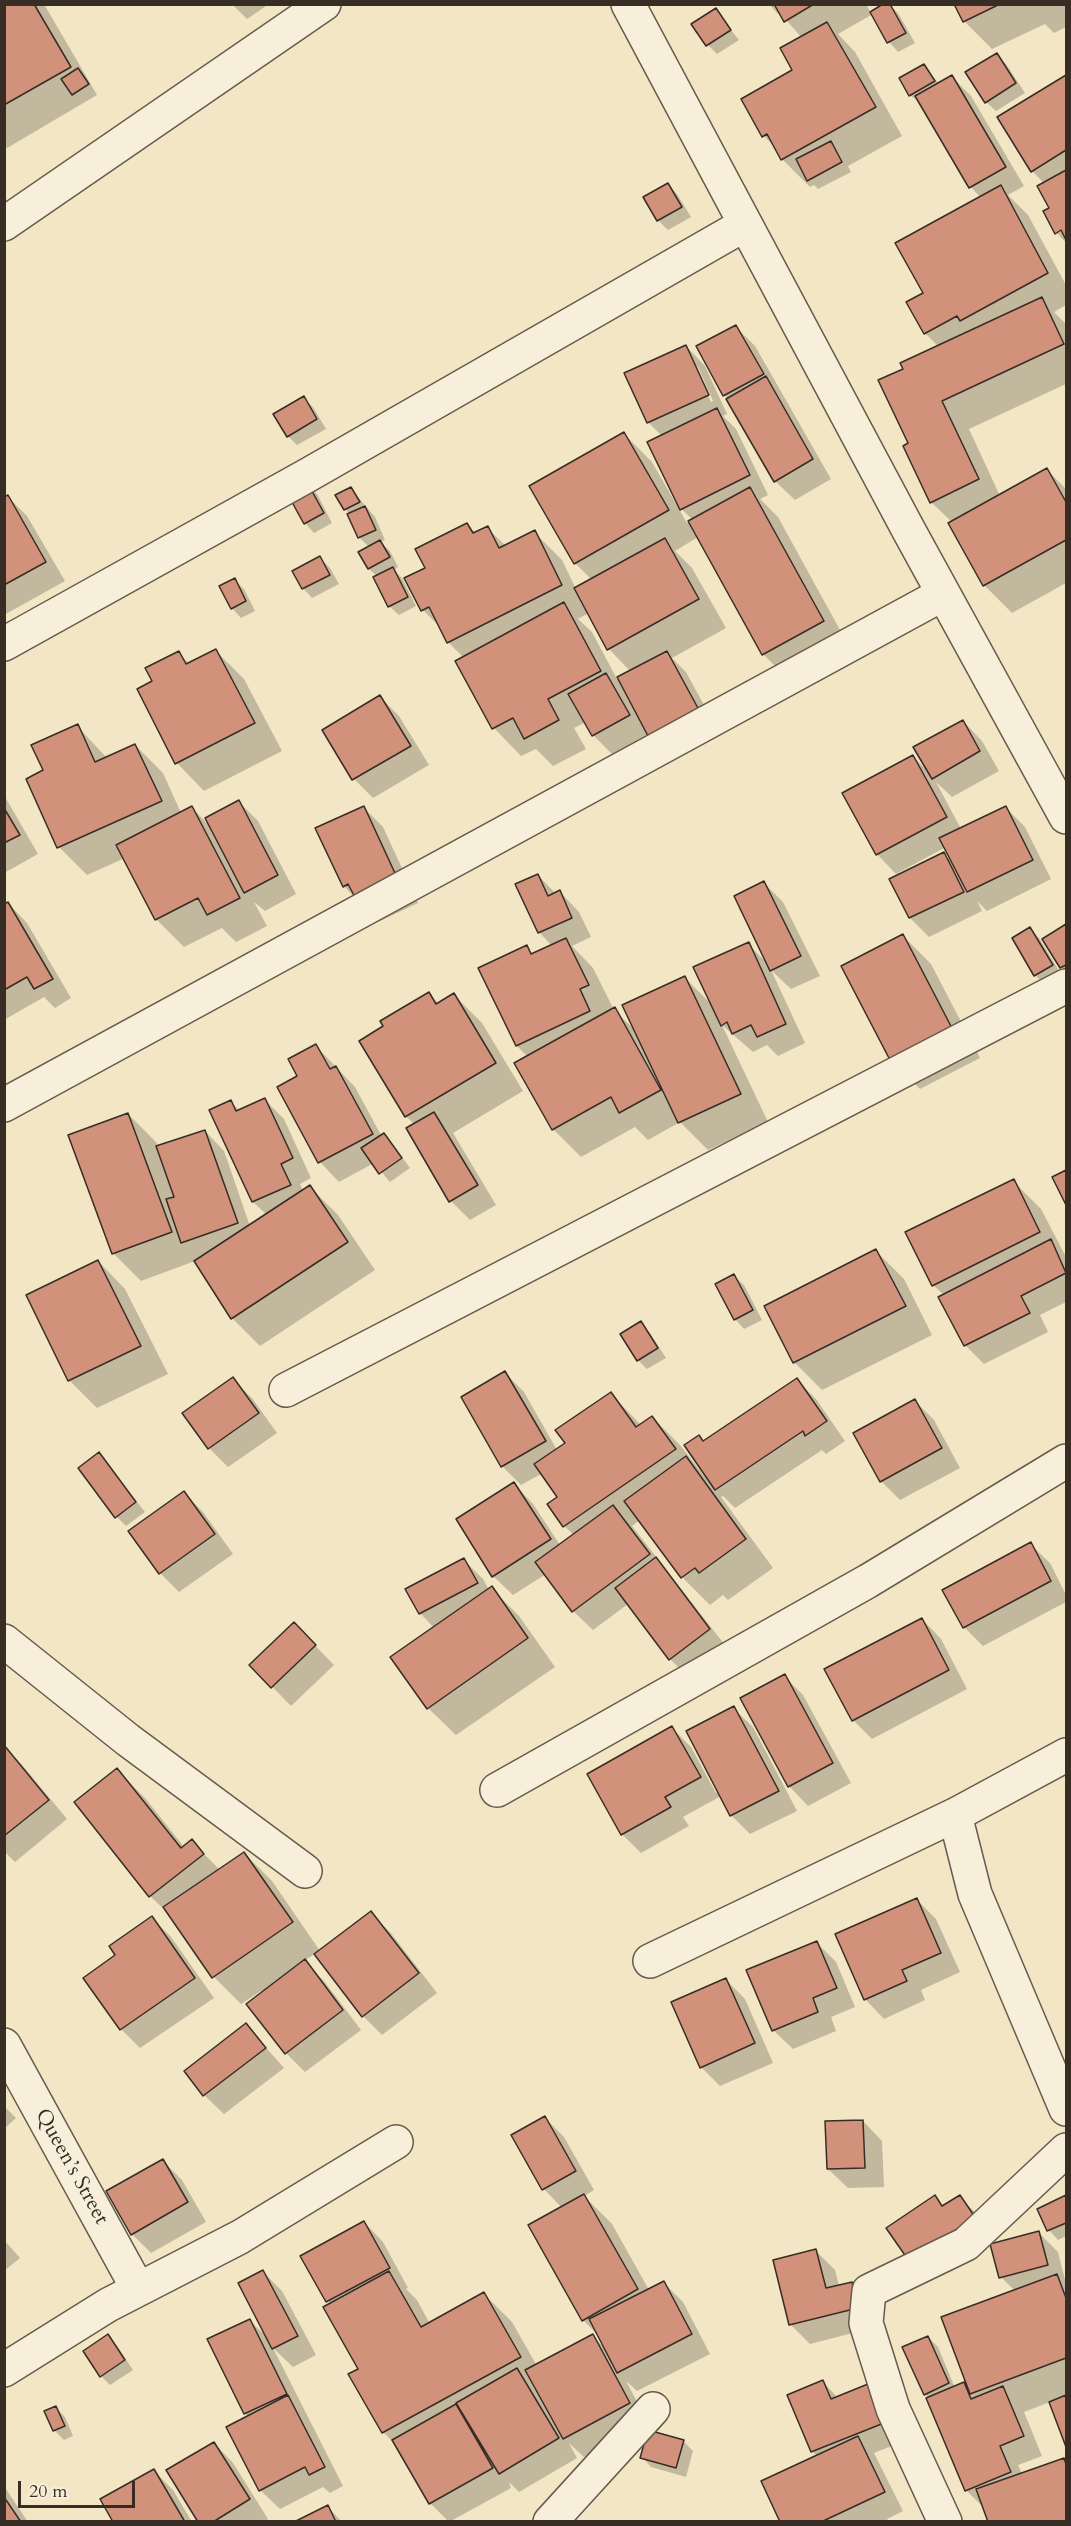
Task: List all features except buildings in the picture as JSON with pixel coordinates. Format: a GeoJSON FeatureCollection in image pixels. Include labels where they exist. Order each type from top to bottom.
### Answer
{"type":"FeatureCollection","features":[{"type":"Feature","properties":{"kind":"street"},"geometry":{"type":"LineString","coordinates":[[4,224],[324,4]]}},
{"type":"Feature","properties":{"kind":"street"},"geometry":{"type":"LineString","coordinates":[[628,4],[716,166],[744,225],[1066,817]]}},
{"type":"Feature","properties":{"kind":"street"},"geometry":{"type":"LineString","coordinates":[[4,644],[318,469],[744,225]]}},
{"type":"Feature","properties":{"kind":"street"},"geometry":{"type":"LineString","coordinates":[[4,1105],[943,594]]}},
{"type":"Feature","properties":{"kind":"street"},"geometry":{"type":"LineString","coordinates":[[286,1390],[1066,986]]}},
{"type":"Feature","properties":{"kind":"street"},"geometry":{"type":"LineString","coordinates":[[497,1790],[868,1581],[1066,1461]]}},
{"type":"Feature","properties":{"kind":"street"},"geometry":{"type":"LineString","coordinates":[[4,1641],[128,1740],[305,1871]]}},
{"type":"Feature","properties":{"kind":"street"},"geometry":{"type":"LineString","coordinates":[[650,1961],[955,1815],[1066,1755]]}},
{"type":"Feature","properties":{"kind":"street"},"geometry":{"type":"LineString","coordinates":[[955,1815],[975,1894],[1066,2109]]}},
{"type":"Feature","properties":{"kind":"street","name":"Queen’s Street"},"geometry":{"type":"LineString","coordinates":[[4,2045],[138,2289]]}},
{"type":"Feature","properties":{"kind":"street"},"geometry":{"type":"LineString","coordinates":[[4,2370],[138,2289],[240,2237],[396,2142]]}},
{"type":"Feature","properties":{"kind":"street"},"geometry":{"type":"LineString","coordinates":[[945,2522],[892,2409],[866,2323],[869,2291],[966,2244],[1066,2150]]}},
{"type":"Feature","properties":{"kind":"street"},"geometry":{"type":"LineString","coordinates":[[550,2522],[653,2409]]}}]}
